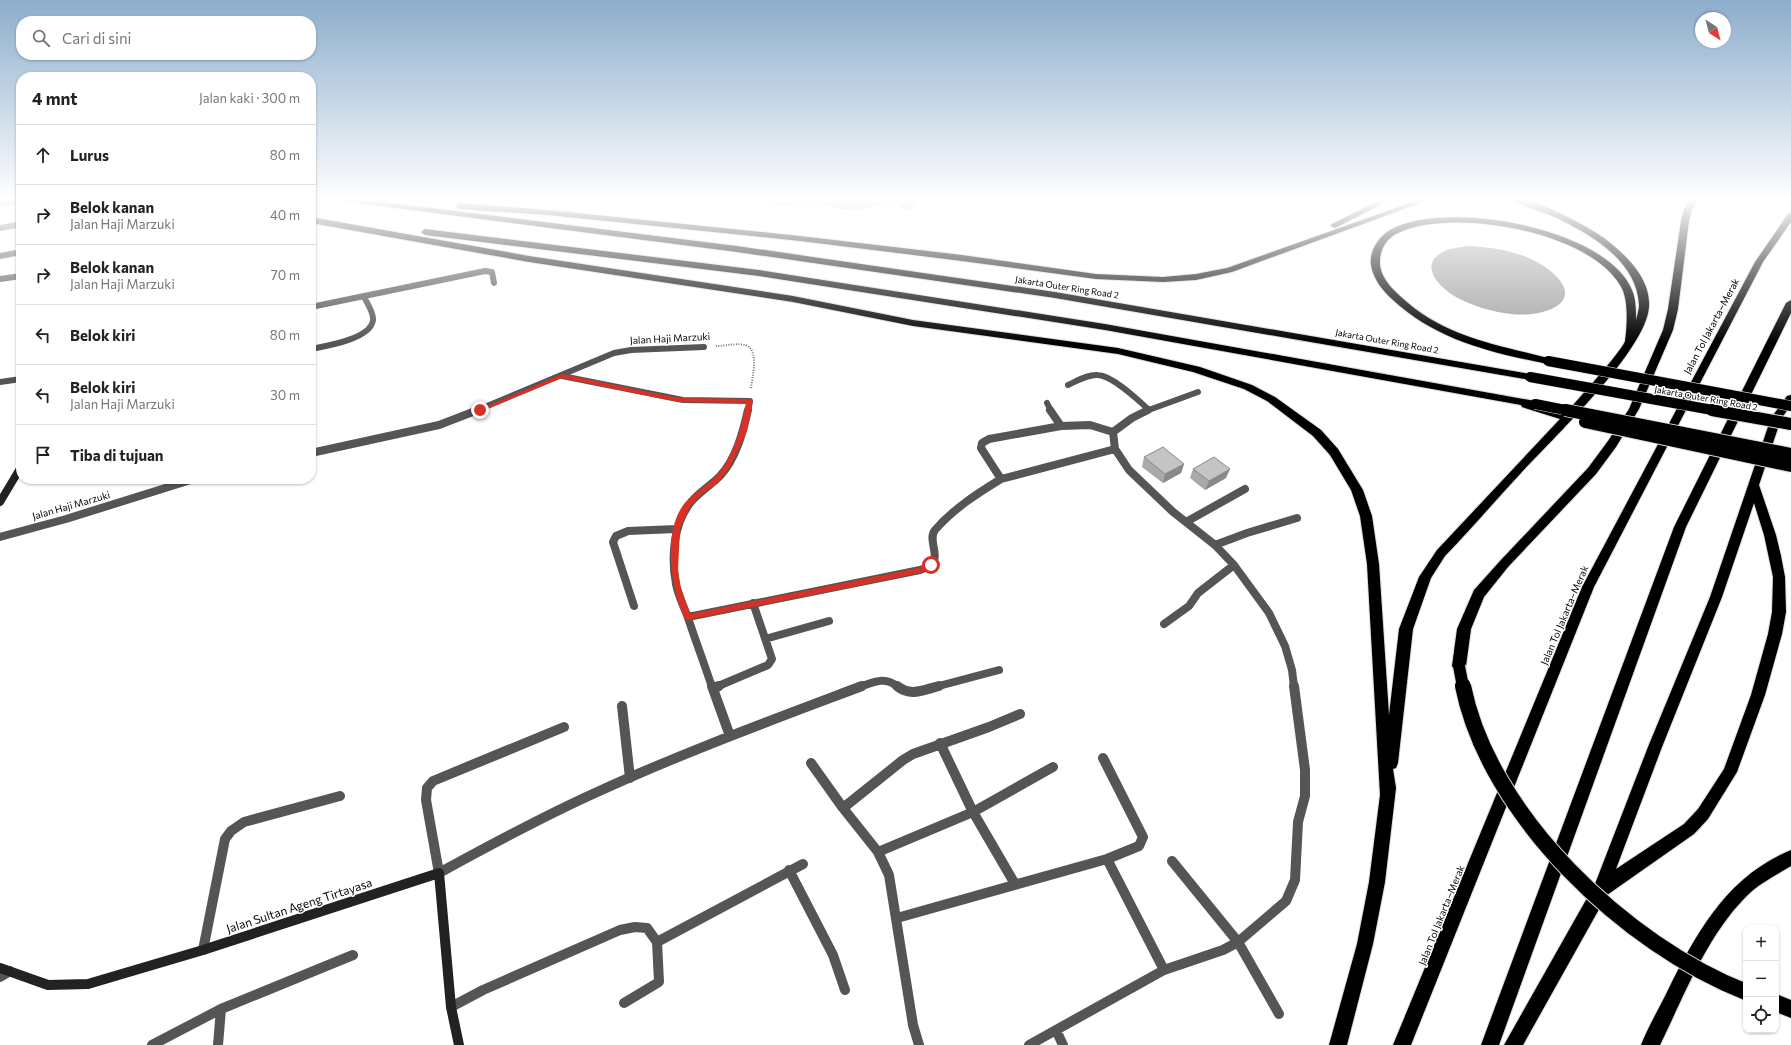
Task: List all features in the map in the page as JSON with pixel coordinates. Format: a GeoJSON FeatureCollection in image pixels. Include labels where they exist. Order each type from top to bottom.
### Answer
{"type":"FeatureCollection","features":[{"type":"Feature","properties":{"kind":"highway"},"geometry":{"type":"LineString","coordinates":[[462,247],[529,259],[793,299],[913,323],[1118,351],[1196,368],[1248,387],[1271,399],[1317,433],[1334,452],[1357,490],[1366,516],[1373,564],[1387,795]]}},
{"type":"Feature","properties":{"kind":"highway"},"geometry":{"type":"LineString","coordinates":[[541,247],[759,273],[1105,327],[1502,397],[1791,454]]}},
{"type":"Feature","properties":{"kind":"highway","name":"Jakarta Outer Ring Road 2"},"geometry":{"type":"LineString","coordinates":[[727,247],[1048,294],[1530,377],[1791,424]]}},
{"type":"Feature","properties":{"kind":"highway"},"geometry":{"type":"LineString","coordinates":[[867,247],[1103,277],[1145,280],[1181,279],[1211,275],[1294,247]]}},
{"type":"Feature","properties":{"kind":"highway"},"geometry":{"type":"LineString","coordinates":[[1279,252],[1290,247]]}},
{"type":"Feature","properties":{"kind":"highway"},"geometry":{"type":"LineString","coordinates":[[1379,247],[1376,252],[1375,265],[1383,284],[1398,301],[1418,316],[1447,332],[1476,343],[1548,361],[1791,406]]}},
{"type":"Feature","properties":{"kind":"highway"},"geometry":{"type":"LineString","coordinates":[[1579,247],[1597,257],[1616,273],[1624,284],[1632,304],[1629,342]]}},
{"type":"Feature","properties":{"kind":"highway"},"geometry":{"type":"LineString","coordinates":[[1338,1045],[1367,936],[1377,882],[1406,629],[1425,577],[1441,553],[1560,425],[1615,362],[1642,322],[1644,307],[1641,287],[1628,265],[1610,247]]}},
{"type":"Feature","properties":{"kind":"highway"},"geometry":{"type":"LineString","coordinates":[[1681,247],[1673,309],[1668,330],[1634,409],[1612,444],[1592,471],[1504,564],[1479,594],[1464,629],[1459,666],[1461,689],[1483,749],[1504,787],[1550,848],[1575,875],[1608,906],[1662,948],[1702,972],[1743,991]]}},
{"type":"Feature","properties":{"kind":"highway","name":"Jalan Tol Jakarta–Merak"},"geometry":{"type":"LineString","coordinates":[[1402,1045],[1588,587],[1759,262],[1770,247]]}},
{"type":"Feature","properties":{"kind":"highway"},"geometry":{"type":"LineString","coordinates":[[1490,1045],[1680,527],[1791,303]]}},
{"type":"Feature","properties":{"kind":"highway"},"geometry":{"type":"LineString","coordinates":[[1502,397],[1559,416],[1791,466]]}},
{"type":"Feature","properties":{"kind":"highway"},"geometry":{"type":"LineString","coordinates":[[1513,1045],[1601,889],[1655,747],[1716,597],[1776,418],[1791,398]]}},
{"type":"Feature","properties":{"kind":"highway"},"geometry":{"type":"LineString","coordinates":[[1601,889],[1673,842],[1689,829],[1703,814],[1730,772],[1744,736],[1776,634],[1780,595],[1779,577],[1772,542],[1754,486]]}},
{"type":"Feature","properties":{"kind":"highway"},"geometry":{"type":"LineString","coordinates":[[1650,1045],[1705,938],[1724,910],[1743,889],[1765,872],[1791,858]]}},
{"type":"Feature","properties":{"kind":"main road"},"geometry":{"type":"LineString","coordinates":[[0,502],[16,476]]}},
{"type":"Feature","properties":{"kind":"main road"},"geometry":{"type":"LineString","coordinates":[[439,873],[451,1007],[459,1045]]}},
{"type":"Feature","properties":{"kind":"main road","name":"Jalan Sultan Ageng Tirtayasa"},"geometry":{"type":"LineString","coordinates":[[3,972],[48,985],[88,984],[203,950],[439,873]]}},
{"type":"Feature","properties":{"kind":"street"},"geometry":{"type":"LineString","coordinates":[[0,256],[16,253]]}},
{"type":"Feature","properties":{"kind":"street"},"geometry":{"type":"LineString","coordinates":[[316,306],[485,271],[492,272],[494,282]]}},
{"type":"Feature","properties":{"kind":"street"},"geometry":{"type":"LineString","coordinates":[[0,279],[16,277]]}},
{"type":"Feature","properties":{"kind":"street"},"geometry":{"type":"LineString","coordinates":[[316,348],[335,344],[365,332],[372,325],[374,319],[364,297]]}},
{"type":"Feature","properties":{"kind":"street","name":"Jalan Haji Marzuki"},"geometry":{"type":"LineString","coordinates":[[316,452],[439,425],[562,376],[588,363],[619,352],[631,350],[704,347]]}},
{"type":"Feature","properties":{"kind":"street"},"geometry":{"type":"LineString","coordinates":[[1068,385],[1088,377],[1099,375],[1107,378],[1148,409]]}},
{"type":"Feature","properties":{"kind":"street"},"geometry":{"type":"LineString","coordinates":[[562,376],[683,400],[750,401],[744,431],[727,467],[715,482],[686,506],[676,529],[674,570],[676,585],[730,736]]}},
{"type":"Feature","properties":{"kind":"street"},"geometry":{"type":"LineString","coordinates":[[0,382],[16,380]]}},
{"type":"Feature","properties":{"kind":"street"},"geometry":{"type":"LineString","coordinates":[[1113,432],[1148,409],[1198,392]]}},
{"type":"Feature","properties":{"kind":"street"},"geometry":{"type":"LineString","coordinates":[[1047,403],[1052,414],[1061,426]]}},
{"type":"Feature","properties":{"kind":"street"},"geometry":{"type":"LineString","coordinates":[[1001,479],[981,448],[982,443],[989,439],[1061,426],[1090,425],[1113,432]]}},
{"type":"Feature","properties":{"kind":"street"},"geometry":{"type":"LineString","coordinates":[[1029,1045],[1164,970],[1223,950],[1238,942],[1286,901],[1295,880],[1298,822],[1305,796],[1305,770],[1292,670],[1285,646],[1269,613],[1234,565],[1215,545],[1172,511],[1130,470],[1115,449],[1113,432]]}},
{"type":"Feature","properties":{"kind":"street"},"geometry":{"type":"LineString","coordinates":[[688,617],[920,570],[931,565],[935,558],[932,540],[934,531],[970,498],[1001,479],[1115,449]]}},
{"type":"Feature","properties":{"kind":"street","name":"Jalan Haji Marzuki"},"geometry":{"type":"LineString","coordinates":[[0,536],[66,518],[178,484]]}},
{"type":"Feature","properties":{"kind":"street"},"geometry":{"type":"LineString","coordinates":[[1186,522],[1245,489]]}},
{"type":"Feature","properties":{"kind":"street"},"geometry":{"type":"LineString","coordinates":[[1215,545],[1247,533],[1297,518]]}},
{"type":"Feature","properties":{"kind":"street"},"geometry":{"type":"LineString","coordinates":[[634,606],[613,542],[616,536],[628,530],[676,529]]}},
{"type":"Feature","properties":{"kind":"street"},"geometry":{"type":"LineString","coordinates":[[1164,624],[1189,606],[1198,593],[1234,565]]}},
{"type":"Feature","properties":{"kind":"street"},"geometry":{"type":"LineString","coordinates":[[714,688],[768,666],[772,660],[754,603]]}},
{"type":"Feature","properties":{"kind":"street"},"geometry":{"type":"LineString","coordinates":[[765,639],[829,621]]}},
{"type":"Feature","properties":{"kind":"street"},"geometry":{"type":"LineString","coordinates":[[564,727],[433,781],[427,788],[426,800],[439,873],[556,811],[630,778],[730,736],[883,679],[890,679],[902,690],[912,693],[999,670]]}},
{"type":"Feature","properties":{"kind":"street"},"geometry":{"type":"LineString","coordinates":[[622,706],[630,778]]}},
{"type":"Feature","properties":{"kind":"street"},"geometry":{"type":"LineString","coordinates":[[843,808],[903,760],[940,743],[989,727],[1020,714]]}},
{"type":"Feature","properties":{"kind":"street"},"geometry":{"type":"LineString","coordinates":[[940,743],[973,812],[1015,884]]}},
{"type":"Feature","properties":{"kind":"street"},"geometry":{"type":"LineString","coordinates":[[897,918],[1107,859],[1139,846],[1143,836],[1103,758]]}},
{"type":"Feature","properties":{"kind":"street"},"geometry":{"type":"LineString","coordinates":[[811,763],[843,808],[878,852],[889,875],[908,995],[919,1045]]}},
{"type":"Feature","properties":{"kind":"street"},"geometry":{"type":"LineString","coordinates":[[878,852],[973,812],[1053,767]]}},
{"type":"Feature","properties":{"kind":"street"},"geometry":{"type":"LineString","coordinates":[[203,950],[225,839],[231,831],[244,822],[340,796]]}},
{"type":"Feature","properties":{"kind":"street"},"geometry":{"type":"LineString","coordinates":[[1107,859],[1164,970]]}},
{"type":"Feature","properties":{"kind":"street"},"geometry":{"type":"LineString","coordinates":[[1172,861],[1238,942],[1279,1014]]}},
{"type":"Feature","properties":{"kind":"street"},"geometry":{"type":"LineString","coordinates":[[658,942],[788,870],[803,864]]}},
{"type":"Feature","properties":{"kind":"street"},"geometry":{"type":"LineString","coordinates":[[788,870],[833,955],[846,990]]}},
{"type":"Feature","properties":{"kind":"street"},"geometry":{"type":"LineString","coordinates":[[451,1007],[483,990],[620,930],[635,927],[647,928],[658,942],[660,982],[624,1002]]}},
{"type":"Feature","properties":{"kind":"street"},"geometry":{"type":"LineString","coordinates":[[152,1045],[221,1009],[353,955]]}},
{"type":"Feature","properties":{"kind":"street"},"geometry":{"type":"LineString","coordinates":[[218,1045],[221,1009]]}},
{"type":"Feature","properties":{"kind":"street"},"geometry":{"type":"LineString","coordinates":[[1056,1030],[1063,1045]]}},
{"type":"Feature","properties":{"kind":"path","name":"Jalan Haji Marzuki"},"geometry":{"type":"LineString","coordinates":[[704,347],[746,345],[752,348],[754,354],[750,401]]}},
{"type":"Feature","properties":{"kind":"shaded area"},"geometry":{"type":"Polygon","coordinates":[[[1475,247],[1499,249],[1530,258],[1548,269],[1560,281],[1565,291],[1564,299],[1558,305],[1548,310],[1524,315],[1490,310],[1469,303],[1451,294],[1435,279],[1432,273],[1431,266],[1438,255],[1444,251],[1475,247]]]}},
{"type":"Feature","properties":{"kind":"building"},"geometry":{"type":"Polygon","coordinates":[[[1163,447],[1184,464],[1165,474],[1144,457],[1163,447]]]}},
{"type":"Feature","properties":{"kind":"building"},"geometry":{"type":"Polygon","coordinates":[[[1214,457],[1230,469],[1209,481],[1193,469],[1214,457]]]}},
{"type":"Feature","properties":{"kind":"route"},"geometry":{"type":"LineString","coordinates":[[480,410],[562,376],[683,400],[750,401],[744,431],[727,467],[715,482],[686,506],[676,529],[674,570],[676,585],[688,617],[920,570],[931,565]]}}]}
